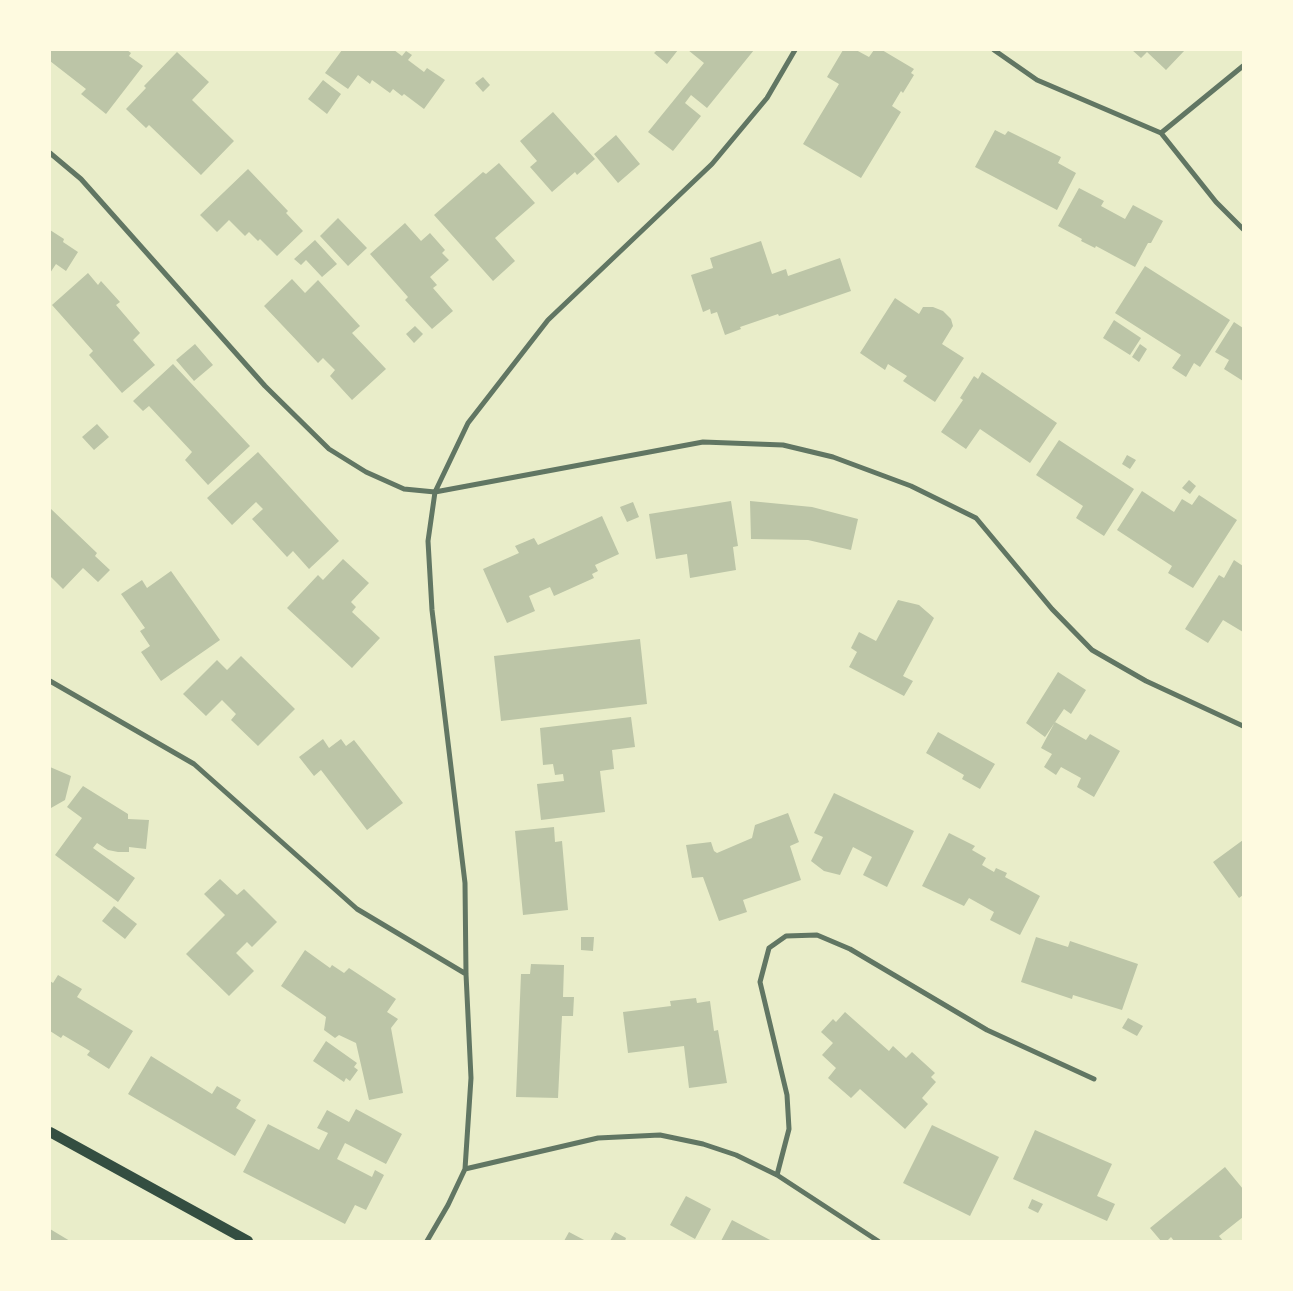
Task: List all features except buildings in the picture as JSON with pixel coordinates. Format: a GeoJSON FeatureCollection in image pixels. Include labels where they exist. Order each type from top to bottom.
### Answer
{"type":"FeatureCollection","features":[{"type":"Feature","properties":{"kind":"main road"},"geometry":{"type":"LineString","coordinates":[[50,1132],[248,1241]]}},
{"type":"Feature","properties":{"kind":"street"},"geometry":{"type":"LineString","coordinates":[[427,1241],[448,1205],[465,1169],[471,1078],[466,974],[465,883],[432,610],[428,541],[435,492],[468,423],[548,320],[712,164],[767,98],[795,50]]}},
{"type":"Feature","properties":{"kind":"street"},"geometry":{"type":"LineString","coordinates":[[994,50],[1037,80],[1161,133],[1216,202],[1243,229]]}},
{"type":"Feature","properties":{"kind":"street"},"geometry":{"type":"LineString","coordinates":[[1161,133],[1243,66]]}},
{"type":"Feature","properties":{"kind":"street"},"geometry":{"type":"LineString","coordinates":[[50,153],[81,180],[265,386],[329,449],[366,472],[404,490],[435,492],[703,442],[783,446],[833,457],[911,486],[976,518],[1052,609],[1092,650],[1146,681],[1243,726]]}},
{"type":"Feature","properties":{"kind":"street"},"geometry":{"type":"LineString","coordinates":[[50,681],[194,764],[357,909],[466,974]]}},
{"type":"Feature","properties":{"kind":"street"},"geometry":{"type":"LineString","coordinates":[[777,1175],[789,1129],[787,1095],[760,982],[769,948],[786,936],[817,935],[850,949],[988,1030],[1094,1079]]}},
{"type":"Feature","properties":{"kind":"street"},"geometry":{"type":"LineString","coordinates":[[465,1169],[598,1138],[660,1135],[702,1144],[736,1155],[777,1175],[878,1241]]}}]}
